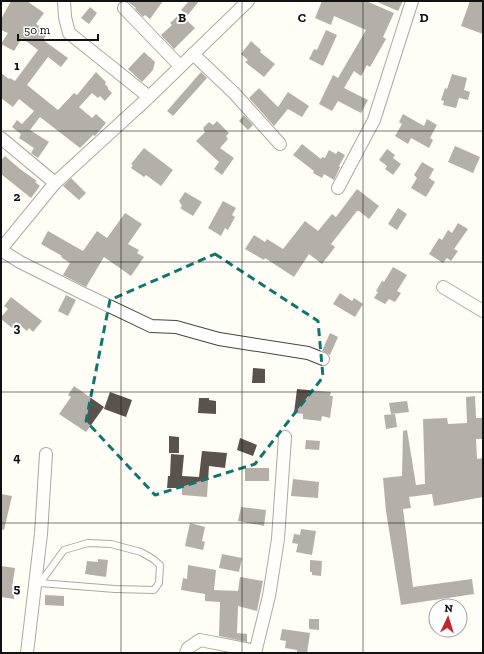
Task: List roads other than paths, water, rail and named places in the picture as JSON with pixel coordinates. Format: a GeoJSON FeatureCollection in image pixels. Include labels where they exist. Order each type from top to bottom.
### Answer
{"type":"FeatureCollection","features":[{"type":"Feature","properties":{"kind":"street"},"geometry":{"type":"LineString","coordinates":[[64,1],[65,17],[69,33],[149,97]]}},
{"type":"Feature","properties":{"kind":"street"},"geometry":{"type":"LineString","coordinates":[[248,1],[149,97],[55,183],[1,250],[27,265],[151,326],[176,327],[218,339],[308,352],[323,359]]}},
{"type":"Feature","properties":{"kind":"street"},"geometry":{"type":"LineString","coordinates":[[338,188],[374,120],[412,1]]}},
{"type":"Feature","properties":{"kind":"street"},"geometry":{"type":"LineString","coordinates":[[124,8],[180,66]]}},
{"type":"Feature","properties":{"kind":"street"},"geometry":{"type":"LineString","coordinates":[[193,54],[234,93],[280,144]]}},
{"type":"Feature","properties":{"kind":"street"},"geometry":{"type":"LineString","coordinates":[[1,138],[55,183]]}},
{"type":"Feature","properties":{"kind":"street"},"geometry":{"type":"LineString","coordinates":[[444,287],[483,310]]}},
{"type":"Feature","properties":{"kind":"street"},"geometry":{"type":"LineString","coordinates":[[186,653],[188,648],[200,640],[256,652],[269,596],[278,539],[285,437]]}},
{"type":"Feature","properties":{"kind":"street"},"geometry":{"type":"LineString","coordinates":[[27,653],[37,583],[46,454]]}},
{"type":"Feature","properties":{"kind":"lane"},"geometry":{"type":"LineString","coordinates":[[88,543],[111,544],[141,552],[153,559],[160,566],[158,583],[154,590],[114,589],[37,583],[64,550],[88,543]]}}]}
